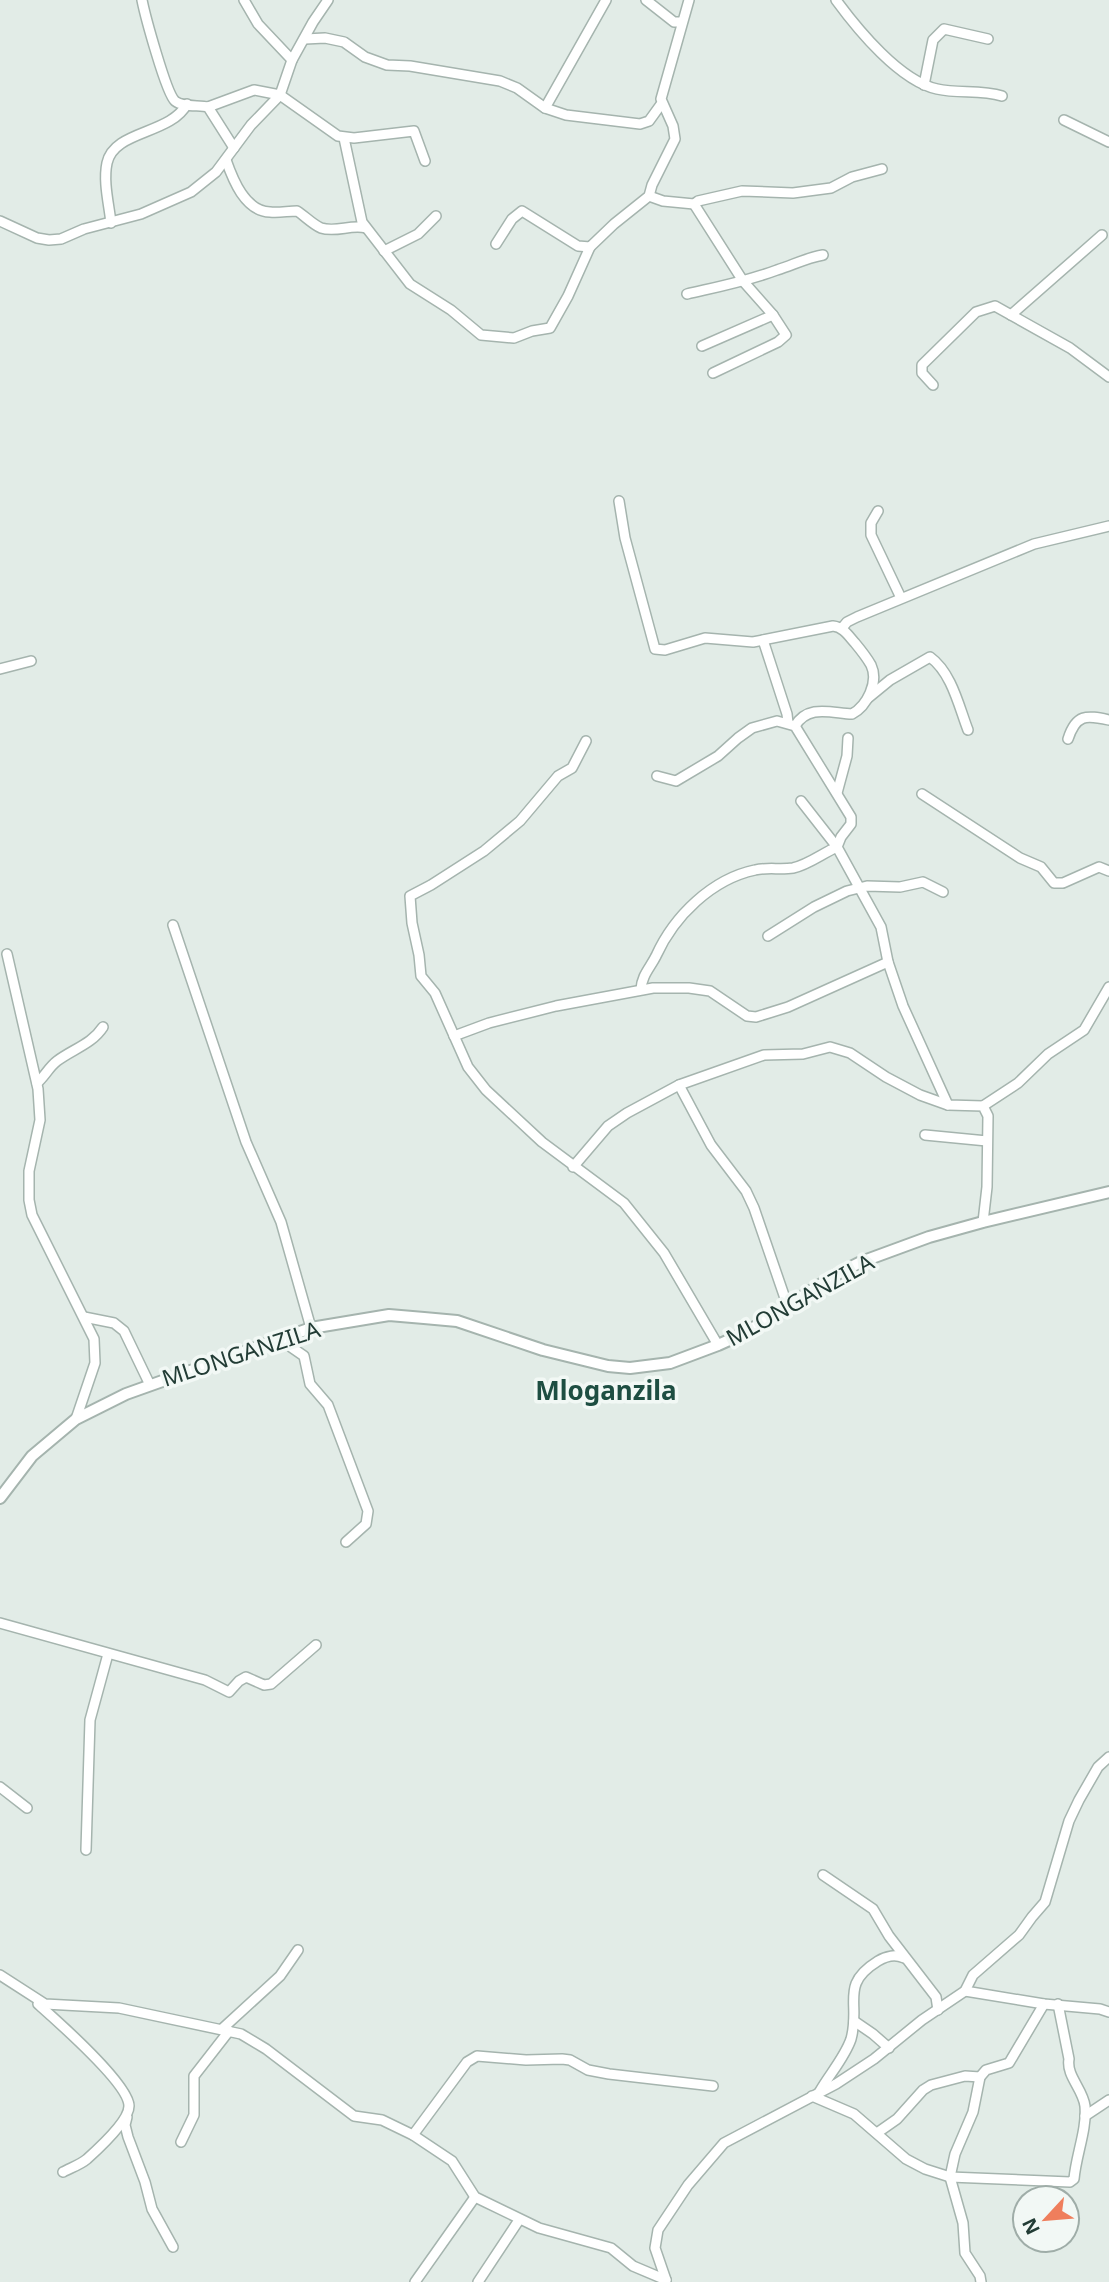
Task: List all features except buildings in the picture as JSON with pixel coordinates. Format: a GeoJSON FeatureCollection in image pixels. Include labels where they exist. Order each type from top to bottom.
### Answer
{"type":"FeatureCollection","features":[{"type":"Feature","properties":{"kind":"street"},"geometry":{"type":"LineString","coordinates":[[142,0],[175,102],[208,107],[254,90],[280,95],[323,128],[344,138],[414,131],[425,161]]}},
{"type":"Feature","properties":{"kind":"street"},"geometry":{"type":"LineString","coordinates":[[244,0],[258,24],[292,60]]}},
{"type":"Feature","properties":{"kind":"street"},"geometry":{"type":"LineString","coordinates":[[0,220],[37,238],[61,239],[84,229],[141,214],[191,192],[226,160],[251,125],[280,95],[292,60],[328,0]]}},
{"type":"Feature","properties":{"kind":"street"},"geometry":{"type":"LineString","coordinates":[[545,108],[606,0]]}},
{"type":"Feature","properties":{"kind":"street"},"geometry":{"type":"LineString","coordinates":[[646,0],[674,22],[682,22]]}},
{"type":"Feature","properties":{"kind":"street"},"geometry":{"type":"LineString","coordinates":[[305,39],[325,38],[344,42],[365,57],[387,65],[500,80],[517,88],[545,108],[566,115],[638,125],[649,121],[662,103],[689,0]]}},
{"type":"Feature","properties":{"kind":"street"},"geometry":{"type":"LineString","coordinates":[[836,0],[887,59],[911,78],[924,85],[948,91],[993,93],[1002,96]]}},
{"type":"Feature","properties":{"kind":"street"},"geometry":{"type":"LineString","coordinates":[[924,85],[933,40],[944,29],[988,39]]}},
{"type":"Feature","properties":{"kind":"street"},"geometry":{"type":"LineString","coordinates":[[344,138],[357,190],[359,211],[366,228],[410,284],[451,310],[475,332],[489,337],[514,338],[550,328],[590,247],[649,196],[676,139],[662,103]]}},
{"type":"Feature","properties":{"kind":"street"},"geometry":{"type":"LineString","coordinates":[[111,223],[107,160],[124,141],[177,117],[187,104]]}},
{"type":"Feature","properties":{"kind":"street"},"geometry":{"type":"LineString","coordinates":[[208,107],[234,148]]}},
{"type":"Feature","properties":{"kind":"street"},"geometry":{"type":"LineString","coordinates":[[1064,120],[1109,142]]}},
{"type":"Feature","properties":{"kind":"street"},"geometry":{"type":"LineString","coordinates":[[226,160],[243,196],[257,208],[267,212],[297,211],[316,226],[325,229],[356,226],[366,228]]}},
{"type":"Feature","properties":{"kind":"street"},"geometry":{"type":"LineString","coordinates":[[649,196],[680,204],[695,204],[742,191],[793,192],[831,188],[852,177],[882,169]]}},
{"type":"Feature","properties":{"kind":"street"},"geometry":{"type":"LineString","coordinates":[[695,204],[743,281],[784,328],[786,335],[784,339],[713,373]]}},
{"type":"Feature","properties":{"kind":"street"},"geometry":{"type":"LineString","coordinates":[[496,244],[512,219],[522,211],[578,246],[590,247]]}},
{"type":"Feature","properties":{"kind":"street"},"geometry":{"type":"LineString","coordinates":[[384,251],[418,234],[436,216]]}},
{"type":"Feature","properties":{"kind":"street"},"geometry":{"type":"LineString","coordinates":[[1011,314],[1102,235]]}},
{"type":"Feature","properties":{"kind":"street"},"geometry":{"type":"LineString","coordinates":[[687,294],[743,281],[808,257],[823,255]]}},
{"type":"Feature","properties":{"kind":"street"},"geometry":{"type":"LineString","coordinates":[[933,385],[922,373],[922,365],[976,312],[995,306],[1070,348],[1109,377]]}},
{"type":"Feature","properties":{"kind":"street"},"geometry":{"type":"LineString","coordinates":[[702,346],[773,315]]}},
{"type":"Feature","properties":{"kind":"street"},"geometry":{"type":"LineString","coordinates":[[620,501],[625,538],[655,649],[665,650],[705,638],[752,642],[827,627],[842,628],[872,666],[872,688],[859,710],[852,713],[821,711],[804,715],[791,725],[777,722],[752,728],[718,756],[676,781],[657,776]]}},
{"type":"Feature","properties":{"kind":"street"},"geometry":{"type":"LineString","coordinates":[[878,511],[871,523],[871,535],[901,598]]}},
{"type":"Feature","properties":{"kind":"street"},"geometry":{"type":"LineString","coordinates":[[842,628],[847,622],[901,598],[1034,544],[1109,526]]}},
{"type":"Feature","properties":{"kind":"street"},"geometry":{"type":"LineString","coordinates":[[641,989],[644,974],[664,938],[705,894],[749,871],[792,868],[837,847],[852,821],[791,725],[763,640]]}},
{"type":"Feature","properties":{"kind":"street"},"geometry":{"type":"LineString","coordinates":[[867,699],[890,680],[930,657],[938,662],[947,679],[968,730]]}},
{"type":"Feature","properties":{"kind":"street"},"geometry":{"type":"LineString","coordinates":[[0,668],[31,661]]}},
{"type":"Feature","properties":{"kind":"street"},"geometry":{"type":"LineString","coordinates":[[1068,739],[1072,725],[1077,720],[1087,717],[1109,720]]}},
{"type":"Feature","properties":{"kind":"street"},"geometry":{"type":"LineString","coordinates":[[836,793],[847,756],[848,738]]}},
{"type":"Feature","properties":{"kind":"street"},"geometry":{"type":"LineString","coordinates":[[586,741],[572,768],[558,776],[520,821],[484,850],[410,896],[421,976],[435,993],[468,1067],[486,1090],[542,1143],[624,1203],[663,1253],[718,1345]]}},
{"type":"Feature","properties":{"kind":"street"},"geometry":{"type":"LineString","coordinates":[[922,794],[1020,858],[1041,867],[1054,883],[1063,883],[1099,867],[1109,871]]}},
{"type":"Feature","properties":{"kind":"street"},"geometry":{"type":"LineString","coordinates":[[801,801],[837,847],[881,927],[888,962],[920,1048],[948,1105]]}},
{"type":"Feature","properties":{"kind":"street"},"geometry":{"type":"LineString","coordinates":[[768,936],[826,900],[859,887],[900,887],[922,882],[943,892]]}},
{"type":"Feature","properties":{"kind":"street"},"geometry":{"type":"LineString","coordinates":[[173,925],[246,1142],[281,1222],[311,1328]]}},
{"type":"Feature","properties":{"kind":"street"},"geometry":{"type":"LineString","coordinates":[[7,954],[37,1083],[40,1120],[29,1171],[31,1207],[43,1239],[94,1339],[95,1363],[76,1419]]}},
{"type":"Feature","properties":{"kind":"street"},"geometry":{"type":"LineString","coordinates":[[454,1036],[489,1023],[556,1006],[641,989],[680,988],[710,991],[747,1016],[757,1017],[789,1007],[888,962]]}},
{"type":"Feature","properties":{"kind":"street"},"geometry":{"type":"LineString","coordinates":[[573,1167],[608,1126],[679,1085],[764,1055],[803,1054],[830,1046],[850,1053],[920,1095],[948,1105],[983,1106],[1018,1083],[1048,1054],[1084,1030],[1092,1021],[1109,987]]}},
{"type":"Feature","properties":{"kind":"street"},"geometry":{"type":"LineString","coordinates":[[37,1083],[52,1065],[97,1036],[103,1027]]}},
{"type":"Feature","properties":{"kind":"street"},"geometry":{"type":"LineString","coordinates":[[679,1085],[711,1146],[746,1191],[788,1307]]}},
{"type":"Feature","properties":{"kind":"street"},"geometry":{"type":"LineString","coordinates":[[983,1106],[988,1116],[987,1187],[983,1222]]}},
{"type":"Feature","properties":{"kind":"street"},"geometry":{"type":"LineString","coordinates":[[925,1135],[987,1141]]}},
{"type":"Feature","properties":{"kind":"street","name":"MLONGANZILA"},"geometry":{"type":"LineString","coordinates":[[0,1498],[32,1456],[76,1419],[126,1394],[311,1328],[390,1315],[457,1321],[562,1356],[630,1368],[670,1363],[747,1332],[837,1274],[861,1262],[929,1237],[1109,1192]]}},
{"type":"Feature","properties":{"kind":"street"},"geometry":{"type":"LineString","coordinates":[[83,1317],[114,1323],[124,1331],[150,1385]]}},
{"type":"Feature","properties":{"kind":"street"},"geometry":{"type":"LineString","coordinates":[[285,1337],[291,1348],[304,1356],[310,1384],[327,1405],[368,1511],[366,1524],[346,1542]]}},
{"type":"Feature","properties":{"kind":"street"},"geometry":{"type":"LineString","coordinates":[[0,1623],[205,1680],[229,1692],[246,1677],[264,1685],[271,1684],[316,1645]]}},
{"type":"Feature","properties":{"kind":"street"},"geometry":{"type":"LineString","coordinates":[[86,1850],[90,1720],[108,1654]]}},
{"type":"Feature","properties":{"kind":"street"},"geometry":{"type":"LineString","coordinates":[[666,2281],[655,2248],[658,2230],[688,2185],[724,2143],[836,2084],[888,2048],[922,2020],[965,1991],[973,1975],[1012,1943],[1045,1902],[1069,1821],[1098,1767],[1109,1756]]}},
{"type":"Feature","properties":{"kind":"street"},"geometry":{"type":"LineString","coordinates":[[0,1787],[27,1808]]}},
{"type":"Feature","properties":{"kind":"street"},"geometry":{"type":"LineString","coordinates":[[823,1875],[873,1909],[904,1958],[936,1997],[938,2010]]}},
{"type":"Feature","properties":{"kind":"street"},"geometry":{"type":"LineString","coordinates":[[181,2142],[194,2115],[194,2076],[226,2030],[280,1976],[298,1950]]}},
{"type":"Feature","properties":{"kind":"street"},"geometry":{"type":"LineString","coordinates":[[815,2094],[848,2046],[854,2021],[856,1979],[863,1970],[884,1957],[899,1955],[904,1958]]}},
{"type":"Feature","properties":{"kind":"street"},"geometry":{"type":"LineString","coordinates":[[0,1975],[26,1994],[118,2081],[130,2108],[125,2124],[128,2137],[152,2209],[173,2247]]}},
{"type":"Feature","properties":{"kind":"street"},"geometry":{"type":"LineString","coordinates":[[965,1991],[1109,2012]]}},
{"type":"Feature","properties":{"kind":"street"},"geometry":{"type":"LineString","coordinates":[[26,1994],[45,2004],[119,2008],[241,2034],[266,2049],[354,2116],[382,2120],[413,2135],[452,2161],[475,2197],[519,2220],[611,2248],[633,2266],[666,2281]]}},
{"type":"Feature","properties":{"kind":"street"},"geometry":{"type":"LineString","coordinates":[[981,2282],[965,2252],[963,2223],[950,2177],[955,2154],[973,2112],[980,2077],[986,2070],[1010,2063],[1044,2004]]}},
{"type":"Feature","properties":{"kind":"street"},"geometry":{"type":"LineString","coordinates":[[815,2094],[854,2114],[906,2159],[925,2169],[950,2177],[1070,2182],[1074,2179],[1085,2116],[1081,2094],[1067,2067],[1069,2059],[1059,2004]]}},
{"type":"Feature","properties":{"kind":"street"},"geometry":{"type":"LineString","coordinates":[[854,2021],[888,2048]]}},
{"type":"Feature","properties":{"kind":"street"},"geometry":{"type":"LineString","coordinates":[[413,2135],[467,2062],[477,2056],[526,2060],[562,2059],[588,2070],[609,2074],[713,2086]]}},
{"type":"Feature","properties":{"kind":"street"},"geometry":{"type":"LineString","coordinates":[[877,2133],[897,2119],[923,2090],[931,2085],[965,2076],[980,2077]]}},
{"type":"Feature","properties":{"kind":"street"},"geometry":{"type":"LineString","coordinates":[[1085,2116],[1109,2100]]}},
{"type":"Feature","properties":{"kind":"street"},"geometry":{"type":"LineString","coordinates":[[63,2172],[86,2160],[103,2146],[127,2115]]}},
{"type":"Feature","properties":{"kind":"street"},"geometry":{"type":"LineString","coordinates":[[415,2282],[475,2197]]}},
{"type":"Feature","properties":{"kind":"street"},"geometry":{"type":"LineString","coordinates":[[478,2282],[519,2220]]}},
{"type":"Feature","properties":{"kind":"district","name":"Mloganzila"},"geometry":{"type":"Point","coordinates":[606,1391]}}]}
